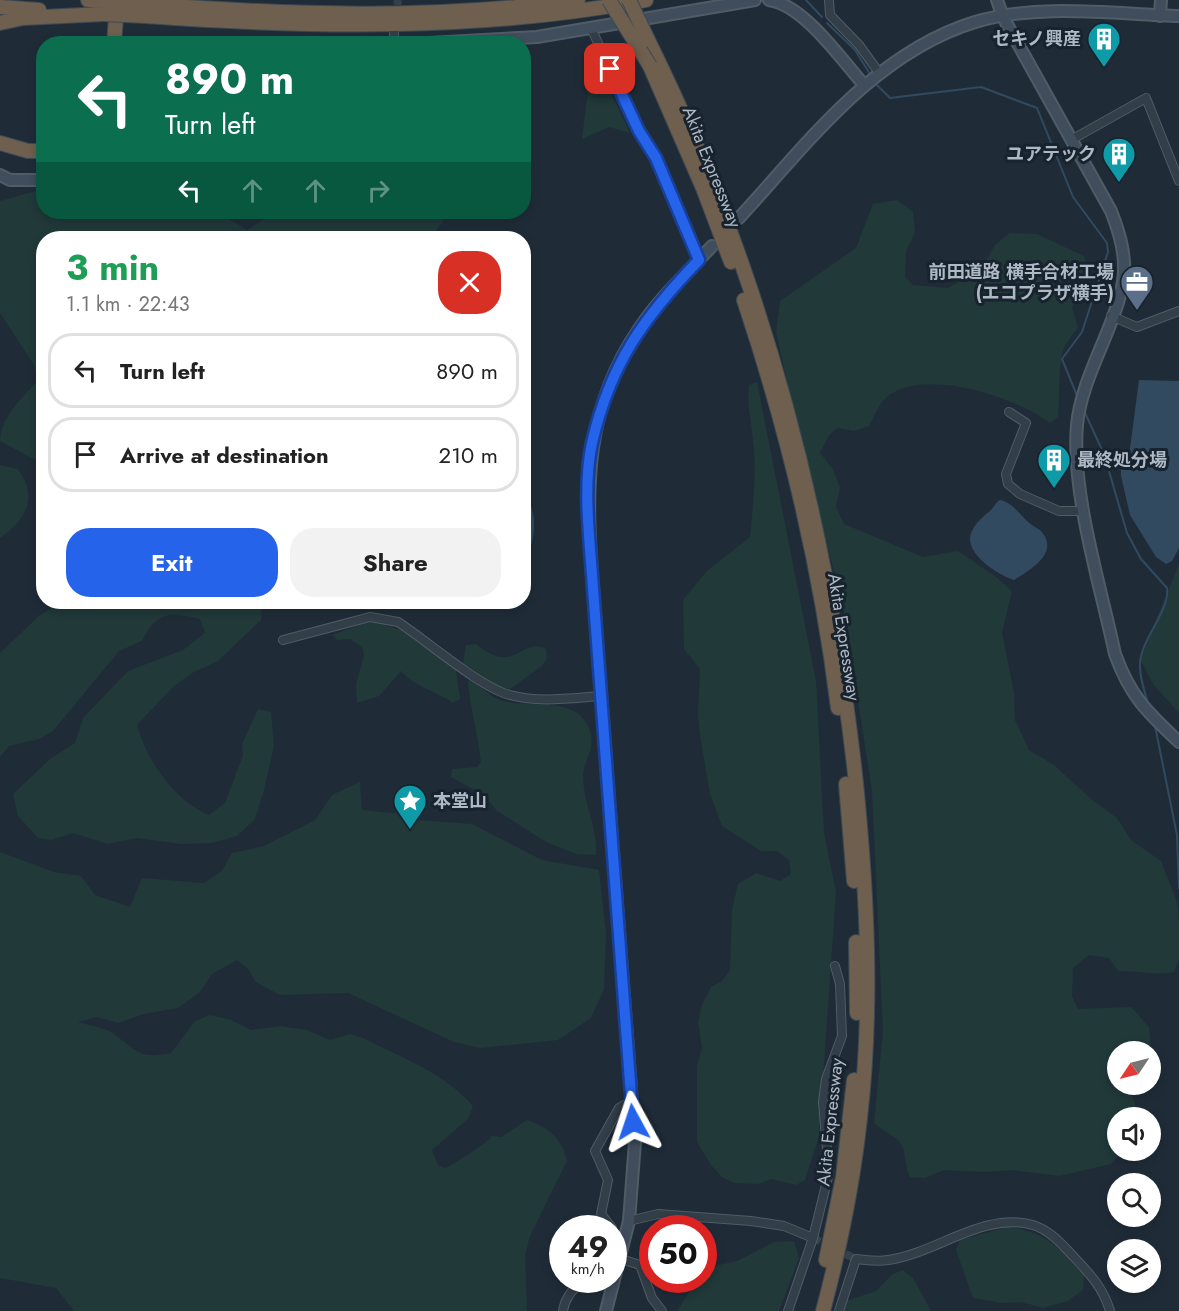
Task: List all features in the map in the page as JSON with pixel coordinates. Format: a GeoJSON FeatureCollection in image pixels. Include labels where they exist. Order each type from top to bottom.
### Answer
{"type":"FeatureCollection","features":[{"type":"Feature","properties":{"kind":"highway"},"geometry":{"type":"LineString","coordinates":[[88,0],[145,10],[287,24],[417,25],[507,20],[646,0]]}},
{"type":"Feature","properties":{"kind":"highway"},"geometry":{"type":"LineString","coordinates":[[123,36],[126,0]]}},
{"type":"Feature","properties":{"kind":"highway"},"geometry":{"type":"LineString","coordinates":[[214,0],[269,9],[407,14]]}},
{"type":"Feature","properties":{"kind":"highway"},"geometry":{"type":"LineString","coordinates":[[145,10],[407,14],[506,9],[578,0]]}},
{"type":"Feature","properties":{"kind":"highway"},"geometry":{"type":"LineString","coordinates":[[609,0],[650,66]]}},
{"type":"Feature","properties":{"kind":"highway","name":"Akita Expressway"},"geometry":{"type":"LineString","coordinates":[[617,0],[650,66],[703,188],[763,362],[811,551],[835,687],[845,771],[855,903],[856,1041],[843,1177],[831,1241],[813,1311]]}},
{"type":"Feature","properties":{"kind":"highway","name":"Akita Expressway"},"geometry":{"type":"LineString","coordinates":[[629,0],[688,126],[715,194],[773,359],[821,550],[844,686],[861,833],[867,971],[865,1041],[861,1114],[853,1178],[841,1243],[823,1311]]}},
{"type":"Feature","properties":{"kind":"highway"},"geometry":{"type":"LineString","coordinates":[[0,7],[109,5]]}},
{"type":"Feature","properties":{"kind":"highway"},"geometry":{"type":"LineString","coordinates":[[0,23],[109,5]]}},
{"type":"Feature","properties":{"kind":"highway"},"geometry":{"type":"LineString","coordinates":[[109,5],[113,36]]}},
{"type":"Feature","properties":{"kind":"highway"},"geometry":{"type":"LineString","coordinates":[[0,143],[36,151]]}},
{"type":"Feature","properties":{"kind":"highway"},"geometry":{"type":"LineString","coordinates":[[0,153],[23,160],[36,160]]}},
{"type":"Feature","properties":{"kind":"main road"},"geometry":{"type":"LineString","coordinates":[[531,37],[755,0]]}},
{"type":"Feature","properties":{"kind":"main road"},"geometry":{"type":"LineString","coordinates":[[769,0],[791,9],[802,17],[864,85]]}},
{"type":"Feature","properties":{"kind":"main road"},"geometry":{"type":"LineString","coordinates":[[997,0],[1004,17],[1111,211],[1121,237],[1123,283],[1087,383],[1077,424],[1077,456],[1084,511],[1115,654],[1124,680],[1147,712],[1179,742]]}},
{"type":"Feature","properties":{"kind":"main road"},"geometry":{"type":"LineString","coordinates":[[1160,16],[1161,0]]}},
{"type":"Feature","properties":{"kind":"main road"},"geometry":{"type":"LineString","coordinates":[[739,218],[864,85],[904,55],[936,38],[975,22],[1037,13],[1179,16]]}},
{"type":"Feature","properties":{"kind":"main road"},"geometry":{"type":"LineString","coordinates":[[0,175],[10,180],[36,180]]}},
{"type":"Feature","properties":{"kind":"main road"},"geometry":{"type":"LineString","coordinates":[[627,1230],[635,1142],[589,522],[592,444],[621,358],[661,300],[712,246]]}},
{"type":"Feature","properties":{"kind":"main road"},"geometry":{"type":"LineString","coordinates":[[606,1311],[610,1293]]}},
{"type":"Feature","properties":{"kind":"street"},"geometry":{"type":"LineString","coordinates":[[829,0],[830,15],[859,45],[880,74]]}},
{"type":"Feature","properties":{"kind":"street"},"geometry":{"type":"LineString","coordinates":[[591,28],[639,131],[656,158],[699,260]]}},
{"type":"Feature","properties":{"kind":"street"},"geometry":{"type":"LineString","coordinates":[[1071,140],[1146,98],[1179,181]]}},
{"type":"Feature","properties":{"kind":"street"},"geometry":{"type":"LineString","coordinates":[[1111,316],[1137,327],[1179,311]]}},
{"type":"Feature","properties":{"kind":"street"},"geometry":{"type":"LineString","coordinates":[[1008,412],[1026,423],[1006,474],[1008,484],[1020,494],[1059,511],[1084,511]]}},
{"type":"Feature","properties":{"kind":"street"},"geometry":{"type":"LineString","coordinates":[[283,640],[370,617],[383,617],[398,622],[487,684],[507,694],[547,699],[602,696]]}},
{"type":"Feature","properties":{"kind":"street"},"geometry":{"type":"LineString","coordinates":[[788,1311],[813,1238],[829,1173],[823,1102],[826,1080],[842,1036],[840,984],[836,966]]}},
{"type":"Feature","properties":{"kind":"street"},"geometry":{"type":"LineString","coordinates":[[602,1215],[608,1180],[595,1151],[619,1108],[631,1101]]}},
{"type":"Feature","properties":{"kind":"street"},"geometry":{"type":"LineString","coordinates":[[629,1221],[658,1214],[751,1221],[784,1226],[813,1238]]}},
{"type":"Feature","properties":{"kind":"street"},"geometry":{"type":"LineString","coordinates":[[839,1311],[856,1259],[890,1260],[993,1225],[1012,1222],[1034,1226],[1054,1236],[1095,1278],[1106,1296],[1110,1311]]}},
{"type":"Feature","properties":{"kind":"street"},"geometry":{"type":"LineString","coordinates":[[627,1261],[640,1265],[652,1298],[662,1311]]}},
{"type":"Feature","properties":{"kind":"street"},"geometry":{"type":"LineString","coordinates":[[563,1311],[564,1303],[570,1293]]}},
{"type":"Feature","properties":{"kind":"green space"},"geometry":{"type":"Polygon","coordinates":[[[589,82],[606,83],[630,133],[609,127],[582,139],[589,82]]]}},
{"type":"Feature","properties":{"kind":"green space"},"geometry":{"type":"Polygon","coordinates":[[[36,191],[36,219],[229,219],[247,230],[264,219],[445,219],[436,231],[36,231],[36,372],[34,365],[0,313],[0,201],[36,191]]]}},
{"type":"Feature","properties":{"kind":"green space"},"geometry":{"type":"Polygon","coordinates":[[[897,200],[913,212],[915,232],[906,252],[905,277],[913,285],[948,288],[982,268],[995,245],[1010,233],[1037,234],[1084,256],[1089,275],[1072,307],[1078,328],[1062,354],[1058,417],[1050,423],[1035,413],[994,396],[948,385],[925,384],[905,387],[889,395],[880,405],[869,426],[854,431],[838,428],[829,435],[820,453],[833,469],[840,488],[836,507],[844,524],[923,557],[958,551],[995,576],[1012,591],[1002,633],[1014,693],[1015,720],[1029,750],[1054,765],[1090,798],[1117,818],[1131,840],[1161,861],[1177,902],[1179,959],[1174,972],[1118,971],[1109,958],[1089,955],[1073,968],[1072,996],[1078,1009],[1131,1007],[1149,1027],[1150,1041],[1107,1041],[1107,1095],[1132,1095],[1136,1107],[1107,1107],[1107,1161],[1114,1161],[1111,1164],[1059,1176],[1012,1170],[985,1172],[944,1170],[925,1178],[910,1177],[901,1144],[874,1123],[883,1031],[872,791],[843,605],[806,465],[776,332],[780,301],[856,248],[873,204],[897,200]]]}},
{"type":"Feature","properties":{"kind":"green space"},"geometry":{"type":"Polygon","coordinates":[[[36,382],[36,460],[0,441],[4,424],[19,401],[36,382]]]}},
{"type":"Feature","properties":{"kind":"green space"},"geometry":{"type":"Polygon","coordinates":[[[757,382],[816,681],[824,833],[836,892],[819,1136],[805,1180],[796,1185],[772,1179],[758,1184],[734,1183],[722,1177],[711,1165],[697,1142],[697,1065],[702,1048],[698,1022],[702,1005],[711,987],[722,981],[730,970],[732,910],[738,884],[756,873],[780,881],[791,874],[789,860],[777,851],[761,851],[722,826],[710,794],[700,735],[698,714],[700,669],[684,649],[683,600],[707,571],[750,537],[755,464],[749,385],[757,382]]]}},
{"type":"Feature","properties":{"kind":"green space"},"geometry":{"type":"Polygon","coordinates":[[[0,465],[18,469],[24,479],[28,498],[23,515],[0,538],[0,465]]]}},
{"type":"Feature","properties":{"kind":"green space"},"geometry":{"type":"Polygon","coordinates":[[[1179,564],[1179,713],[1153,684],[1140,659],[1179,564]]]}},
{"type":"Feature","properties":{"kind":"green space"},"geometry":{"type":"Polygon","coordinates":[[[50,609],[262,609],[261,620],[218,661],[192,673],[173,687],[137,725],[148,752],[164,778],[184,800],[209,815],[225,803],[243,755],[242,744],[258,709],[271,712],[274,746],[255,819],[237,836],[212,843],[181,844],[137,838],[108,844],[73,833],[51,840],[38,838],[18,816],[13,794],[50,759],[75,743],[83,718],[128,671],[183,650],[205,633],[200,619],[172,615],[158,619],[147,631],[142,641],[119,651],[53,731],[39,739],[9,746],[0,757],[0,653],[50,609]]]}},
{"type":"Feature","properties":{"kind":"green space"},"geometry":{"type":"Polygon","coordinates":[[[370,621],[401,630],[456,670],[460,699],[453,703],[413,682],[401,671],[379,696],[357,703],[356,685],[364,654],[362,647],[350,639],[337,640],[332,635],[370,621]]]}},
{"type":"Feature","properties":{"kind":"green space"},"geometry":{"type":"Polygon","coordinates":[[[476,644],[500,657],[509,657],[537,646],[546,649],[547,658],[542,666],[510,689],[499,687],[463,663],[466,645],[476,644]]]}},
{"type":"Feature","properties":{"kind":"green space"},"geometry":{"type":"Polygon","coordinates":[[[470,679],[500,700],[563,707],[584,718],[590,730],[592,743],[583,775],[585,795],[595,834],[596,855],[576,854],[546,842],[496,810],[485,796],[451,777],[452,769],[477,767],[481,762],[469,692],[470,679]]]}},
{"type":"Feature","properties":{"kind":"green space"},"geometry":{"type":"Polygon","coordinates":[[[360,782],[362,810],[403,814],[416,820],[472,824],[542,860],[599,870],[606,934],[604,989],[591,1018],[558,1040],[480,1048],[454,1042],[348,993],[280,995],[256,982],[248,969],[237,960],[212,974],[199,993],[178,1008],[144,1014],[118,1023],[97,1017],[78,1022],[107,1030],[138,1052],[151,1055],[171,1053],[195,1021],[210,1015],[231,1020],[251,1030],[281,1026],[307,1030],[330,1040],[350,1034],[363,1038],[436,1075],[462,1094],[473,1106],[468,1119],[432,1150],[438,1165],[445,1168],[478,1148],[492,1136],[501,1137],[527,1120],[548,1130],[562,1146],[567,1161],[530,1236],[525,1255],[527,1311],[74,1311],[56,1288],[0,1278],[0,852],[54,872],[81,876],[95,895],[130,907],[142,878],[204,883],[222,871],[232,853],[264,846],[315,820],[332,795],[360,782]]]}},
{"type":"Feature","properties":{"kind":"green space"},"geometry":{"type":"Polygon","coordinates":[[[1007,1227],[1032,1232],[1050,1242],[1084,1275],[1083,1290],[1068,1301],[1043,1308],[1021,1302],[1002,1303],[973,1298],[956,1250],[960,1240],[1007,1227]]]}},
{"type":"Feature","properties":{"kind":"green space"},"geometry":{"type":"Polygon","coordinates":[[[794,1241],[799,1258],[779,1311],[677,1311],[689,1293],[717,1293],[717,1266],[737,1261],[774,1242],[794,1241]]]}},
{"type":"Feature","properties":{"kind":"green space"},"geometry":{"type":"Polygon","coordinates":[[[903,1270],[913,1278],[931,1311],[843,1311],[846,1301],[876,1291],[893,1274],[903,1270]]]}},
{"type":"Feature","properties":{"kind":"water"},"geometry":{"type":"Polygon","coordinates":[[[1139,380],[1179,381],[1179,548],[1172,561],[1166,564],[1156,557],[1130,515],[1121,476],[1121,467],[1129,456],[1139,380]]]}},
{"type":"Feature","properties":{"kind":"water"},"geometry":{"type":"Polygon","coordinates":[[[1000,500],[1011,505],[1044,535],[1047,542],[1047,549],[1039,562],[1014,580],[983,562],[972,547],[970,539],[980,519],[1000,500]]]}},
{"type":"Feature","properties":{"kind":"water"},"geometry":{"type":"Polygon","coordinates":[[[531,506],[534,521],[531,544],[531,506]]]}},
{"type":"Feature","properties":{"kind":"waterway"},"geometry":{"type":"LineString","coordinates":[[806,0],[822,17]]}},
{"type":"Feature","properties":{"kind":"waterway"},"geometry":{"type":"LineString","coordinates":[[827,23],[855,50],[870,74]]}},
{"type":"Feature","properties":{"kind":"waterway"},"geometry":{"type":"LineString","coordinates":[[876,84],[890,98],[981,87],[1037,108],[1073,197],[1107,243],[1108,252],[1082,332],[1062,359],[1078,398]]}},
{"type":"Feature","properties":{"kind":"waterway"},"geometry":{"type":"LineString","coordinates":[[1085,413],[1104,454],[1127,533],[1141,559],[1167,588],[1164,606],[1145,644],[1140,663],[1141,679],[1149,706]]}},
{"type":"Feature","properties":{"kind":"waterway"},"geometry":{"type":"LineString","coordinates":[[1155,726],[1177,835],[1179,888]]}},
{"type":"Feature","properties":{"kind":"tunnel"},"geometry":{"type":"LineString","coordinates":[[396,17],[398,0]]}},
{"type":"Feature","properties":{"kind":"tunnel"},"geometry":{"type":"LineString","coordinates":[[813,1238],[856,1259]]}},
{"type":"Feature","properties":{"kind":"place","name":"セキノ興産"},"geometry":{"type":"Point","coordinates":[1104,68]}},
{"type":"Feature","properties":{"kind":"place","name":"ユアテック"},"geometry":{"type":"Point","coordinates":[1119,183]}},
{"type":"Feature","properties":{"kind":"place","name":"前田道路 横手合材工場 (エコプラザ横手)"},"geometry":{"type":"Point","coordinates":[1137,311]}},
{"type":"Feature","properties":{"kind":"place","name":"最終処分場"},"geometry":{"type":"Point","coordinates":[1054,489]}},
{"type":"Feature","properties":{"kind":"place","name":"本堂山"},"geometry":{"type":"Point","coordinates":[410,830]}},
{"type":"Feature","properties":{"kind":"route"},"geometry":{"type":"LineString","coordinates":[[610,69],[639,131],[656,158],[699,260],[661,300],[639,328],[621,358],[605,399],[592,444],[590,463],[589,522],[592,575],[633,1122]]}}]}
